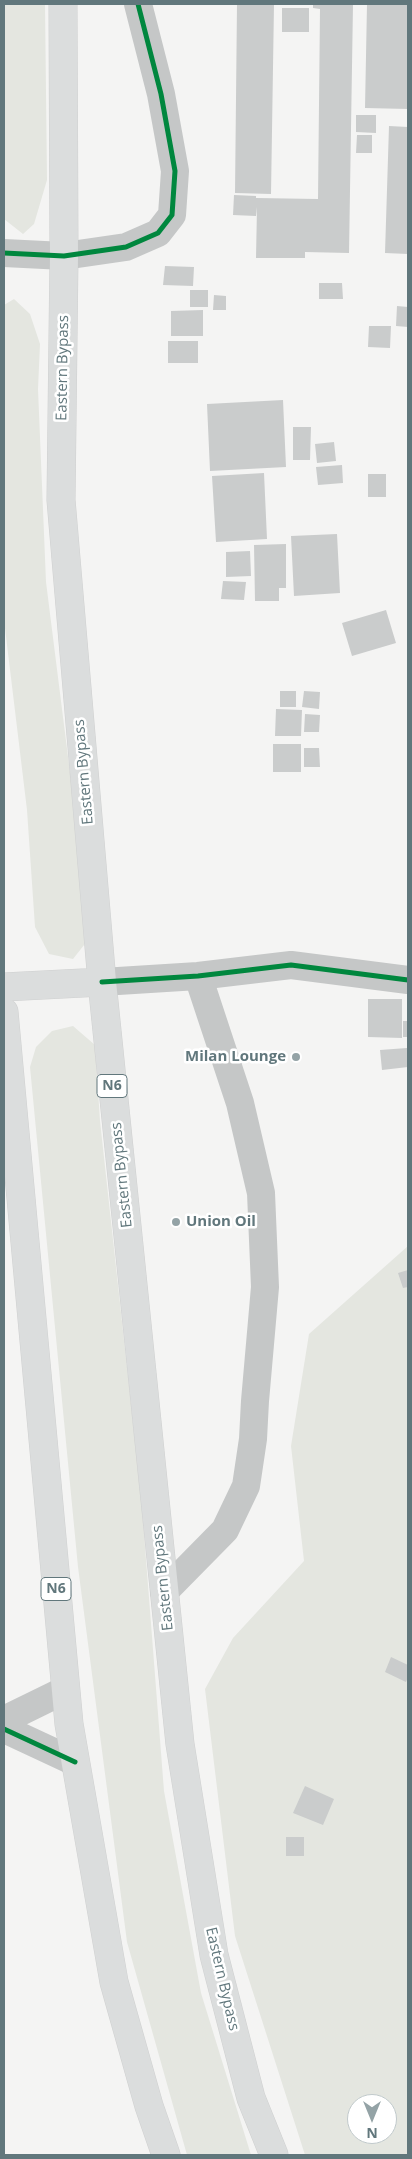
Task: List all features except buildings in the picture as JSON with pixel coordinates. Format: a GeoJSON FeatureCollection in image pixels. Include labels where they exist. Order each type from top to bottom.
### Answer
{"type":"FeatureCollection","features":[{"type":"Feature","properties":{"kind":"highway","name":"Eastern Bypass"},"geometry":{"type":"LineString","coordinates":[[62,4],[64,256],[61,500],[102,982],[180,1744],[214,1955],[251,2098],[274,2155]]}},
{"type":"Feature","properties":{"kind":"highway"},"geometry":{"type":"LineString","coordinates":[[4,987],[102,982]]}},
{"type":"Feature","properties":{"kind":"highway","name":"N6"},"geometry":{"type":"LineString","coordinates":[[4,1012],[65,1690],[75,1762],[114,1982],[149,2106],[166,2155]]}},
{"type":"Feature","properties":{"kind":"street"},"geometry":{"type":"LineString","coordinates":[[4,254],[64,256],[126,247],[158,233],[172,215],[175,172],[161,94],[138,4]]}},
{"type":"Feature","properties":{"kind":"street"},"geometry":{"type":"LineString","coordinates":[[102,982],[198,976],[291,965],[408,980]]}},
{"type":"Feature","properties":{"kind":"street"},"geometry":{"type":"LineString","coordinates":[[164,1592],[225,1530],[246,1486],[254,1439],[255,1401],[265,1287],[261,1193],[240,1103],[198,976]]}},
{"type":"Feature","properties":{"kind":"street"},"geometry":{"type":"LineString","coordinates":[[4,1720],[65,1690]]}},
{"type":"Feature","properties":{"kind":"street"},"geometry":{"type":"LineString","coordinates":[[4,1729],[75,1762]]}},
{"type":"Feature","properties":{"kind":"shaded area"},"geometry":{"type":"Polygon","coordinates":[[[4,4],[45,4],[47,180],[34,224],[23,234],[4,219],[4,4]]]}},
{"type":"Feature","properties":{"kind":"shaded area"},"geometry":{"type":"Polygon","coordinates":[[[14,299],[30,314],[40,344],[38,389],[46,582],[82,868],[88,940],[73,959],[49,954],[35,927],[27,810],[4,620],[4,305],[14,299]]]}},
{"type":"Feature","properties":{"kind":"shaded area"},"geometry":{"type":"Polygon","coordinates":[[[73,1026],[95,1045],[100,1121],[141,1495],[164,1791],[201,1993],[251,2155],[187,2155],[127,1942],[78,1567],[30,1067],[36,1047],[52,1031],[73,1026]]]}},
{"type":"Feature","properties":{"kind":"shaded area"},"geometry":{"type":"Polygon","coordinates":[[[408,1246],[408,2155],[305,2155],[235,1936],[205,1689],[233,1638],[304,1561],[291,1446],[309,1334],[408,1246]]]}},
{"type":"Feature","properties":{"kind":"cycle path"},"geometry":{"type":"LineString","coordinates":[[4,253],[64,256],[126,247],[158,233],[172,215],[175,171],[161,94],[138,4]]}},
{"type":"Feature","properties":{"kind":"cycle path"},"geometry":{"type":"LineString","coordinates":[[102,982],[198,976],[291,965],[408,980]]}},
{"type":"Feature","properties":{"kind":"cycle path"},"geometry":{"type":"LineString","coordinates":[[4,1729],[75,1762]]}},
{"type":"Feature","properties":{"kind":"place","name":"Milan Lounge"},"geometry":{"type":"Point","coordinates":[296,1057]}},
{"type":"Feature","properties":{"kind":"place","name":"Union Oil"},"geometry":{"type":"Point","coordinates":[176,1222]}}]}
